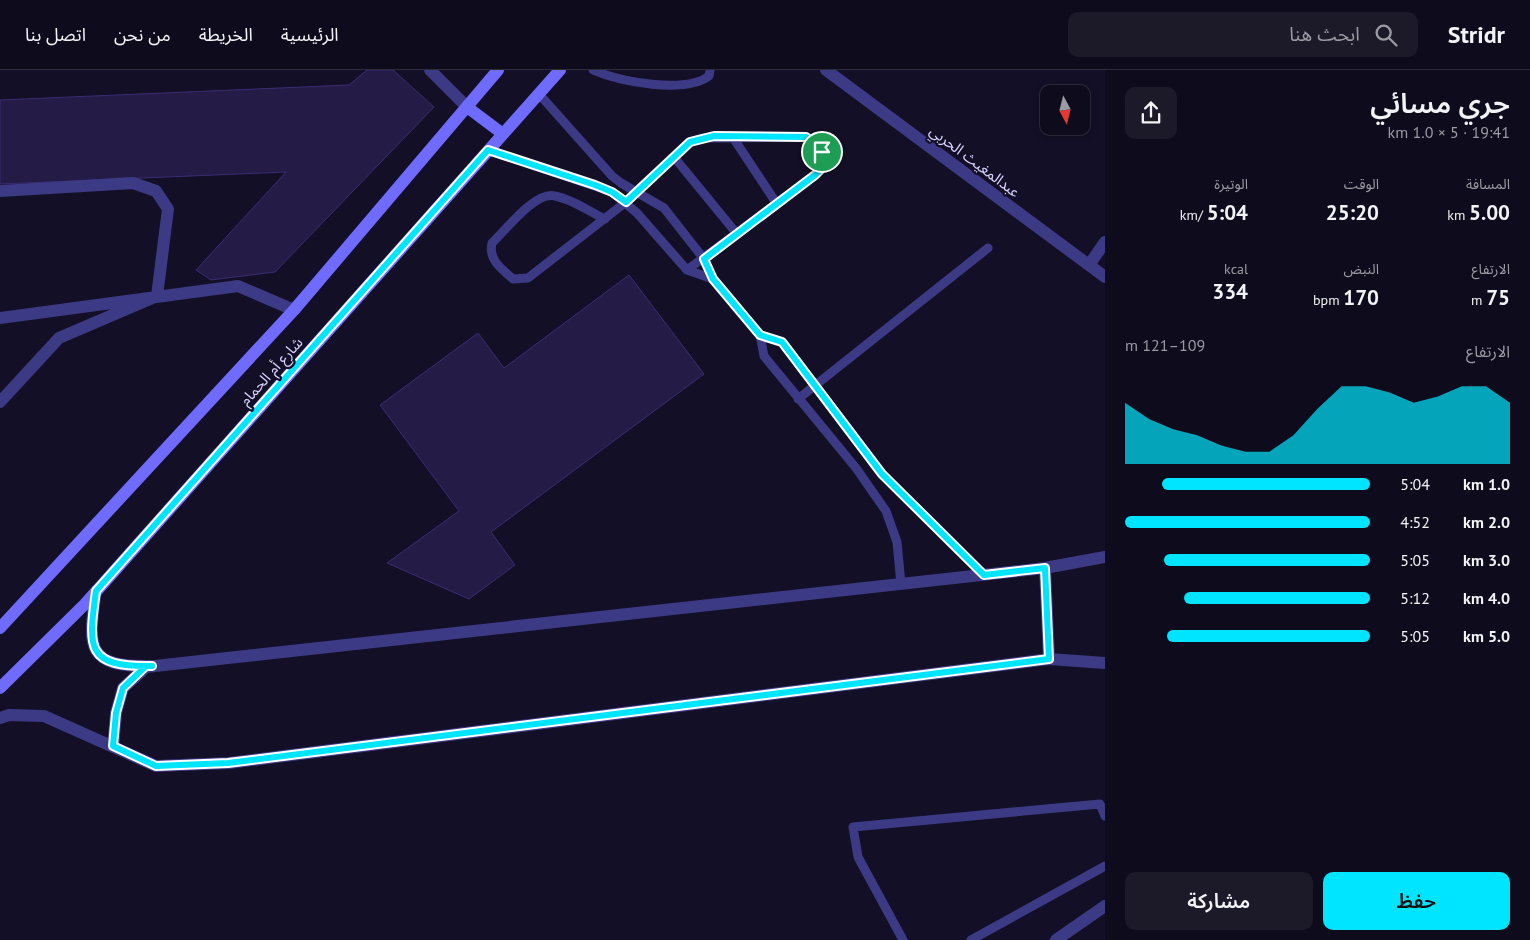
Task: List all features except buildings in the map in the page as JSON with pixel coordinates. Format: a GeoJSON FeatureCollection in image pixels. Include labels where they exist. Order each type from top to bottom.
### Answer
{"type":"FeatureCollection","features":[{"type":"Feature","properties":{"kind":"main road","name":"شارع أم الحمام"},"geometry":{"type":"LineString","coordinates":[[0,628],[294,310],[498,70]]}},
{"type":"Feature","properties":{"kind":"main road","name":"شارع أم الحمام"},"geometry":{"type":"LineString","coordinates":[[0,688],[96,591],[560,70]]}},
{"type":"Feature","properties":{"kind":"main road"},"geometry":{"type":"LineString","coordinates":[[467,107],[503,134]]}},
{"type":"Feature","properties":{"kind":"street"},"geometry":{"type":"LineString","coordinates":[[430,70],[467,107]]}},
{"type":"Feature","properties":{"kind":"street","name":"عبدالمغيث الحربي"},"geometry":{"type":"LineString","coordinates":[[826,70],[1105,277]]}},
{"type":"Feature","properties":{"kind":"street"},"geometry":{"type":"LineString","coordinates":[[0,191],[133,183],[156,191],[168,209],[157,296]]}},
{"type":"Feature","properties":{"kind":"street"},"geometry":{"type":"LineString","coordinates":[[1089,265],[1105,242]]}},
{"type":"Feature","properties":{"kind":"street"},"geometry":{"type":"LineString","coordinates":[[0,318],[238,286],[294,310]]}},
{"type":"Feature","properties":{"kind":"street"},"geometry":{"type":"LineString","coordinates":[[0,402],[59,338],[157,296]]}},
{"type":"Feature","properties":{"kind":"street"},"geometry":{"type":"LineString","coordinates":[[96,591],[91,629],[94,649],[107,662],[123,666],[152,666],[984,575],[1045,568],[1105,558]]}},
{"type":"Feature","properties":{"kind":"street"},"geometry":{"type":"LineString","coordinates":[[1045,568],[1049,659]]}},
{"type":"Feature","properties":{"kind":"street"},"geometry":{"type":"LineString","coordinates":[[0,718],[9,715],[44,716],[156,766],[228,763],[1049,659],[1105,663]]}},
{"type":"Feature","properties":{"kind":"street"},"geometry":{"type":"LineString","coordinates":[[113,746],[116,713],[123,688],[146,666],[152,666]]}},
{"type":"Feature","properties":{"kind":"street"},"geometry":{"type":"LineString","coordinates":[[1056,940],[1105,906]]}},
{"type":"Feature","properties":{"kind":"street"},"geometry":{"type":"LineString","coordinates":[[1061,940],[1105,914]]}},
{"type":"Feature","properties":{"kind":"lane"},"geometry":{"type":"LineString","coordinates":[[593,70],[612,78],[629,82],[690,85],[710,76],[710,70]]}},
{"type":"Feature","properties":{"kind":"lane"},"geometry":{"type":"LineString","coordinates":[[539,94],[612,176],[664,208],[704,259],[713,279],[760,335],[764,356],[856,468],[886,511],[897,542],[902,584]]}},
{"type":"Feature","properties":{"kind":"lane"},"geometry":{"type":"LineString","coordinates":[[605,219],[556,196],[545,195],[532,204],[492,243],[492,256],[496,264],[513,279],[528,278],[605,219],[626,202],[690,142],[714,136],[806,137],[815,142],[822,152],[826,164],[815,175],[777,204],[687,270]]}},
{"type":"Feature","properties":{"kind":"lane"},"geometry":{"type":"LineString","coordinates":[[732,136],[777,204]]}},
{"type":"Feature","properties":{"kind":"lane"},"geometry":{"type":"LineString","coordinates":[[488,150],[612,192],[626,202],[687,270],[713,279]]}},
{"type":"Feature","properties":{"kind":"lane"},"geometry":{"type":"LineString","coordinates":[[674,157],[736,234]]}},
{"type":"Feature","properties":{"kind":"lane"},"geometry":{"type":"LineString","coordinates":[[798,399],[988,248]]}},
{"type":"Feature","properties":{"kind":"lane"},"geometry":{"type":"LineString","coordinates":[[760,335],[782,342],[882,474],[984,575]]}},
{"type":"Feature","properties":{"kind":"lane"},"geometry":{"type":"LineString","coordinates":[[903,940],[858,858],[853,827],[1100,804],[1105,816]]}},
{"type":"Feature","properties":{"kind":"lane"},"geometry":{"type":"LineString","coordinates":[[971,940],[1105,866]]}},
{"type":"Feature","properties":{"kind":"route"},"geometry":{"type":"LineString","coordinates":[[822,152],[815,142],[806,137],[714,136],[702,138],[690,142],[626,202],[612,192],[595,185],[488,150],[96,591],[91,629],[94,649],[107,662],[123,666],[152,666],[146,666],[123,688],[116,713],[113,746],[156,766],[228,763],[1049,659],[1045,568],[984,575],[882,474],[782,342],[760,335],[713,279],[704,259],[815,175],[826,164],[822,152]]}}]}
